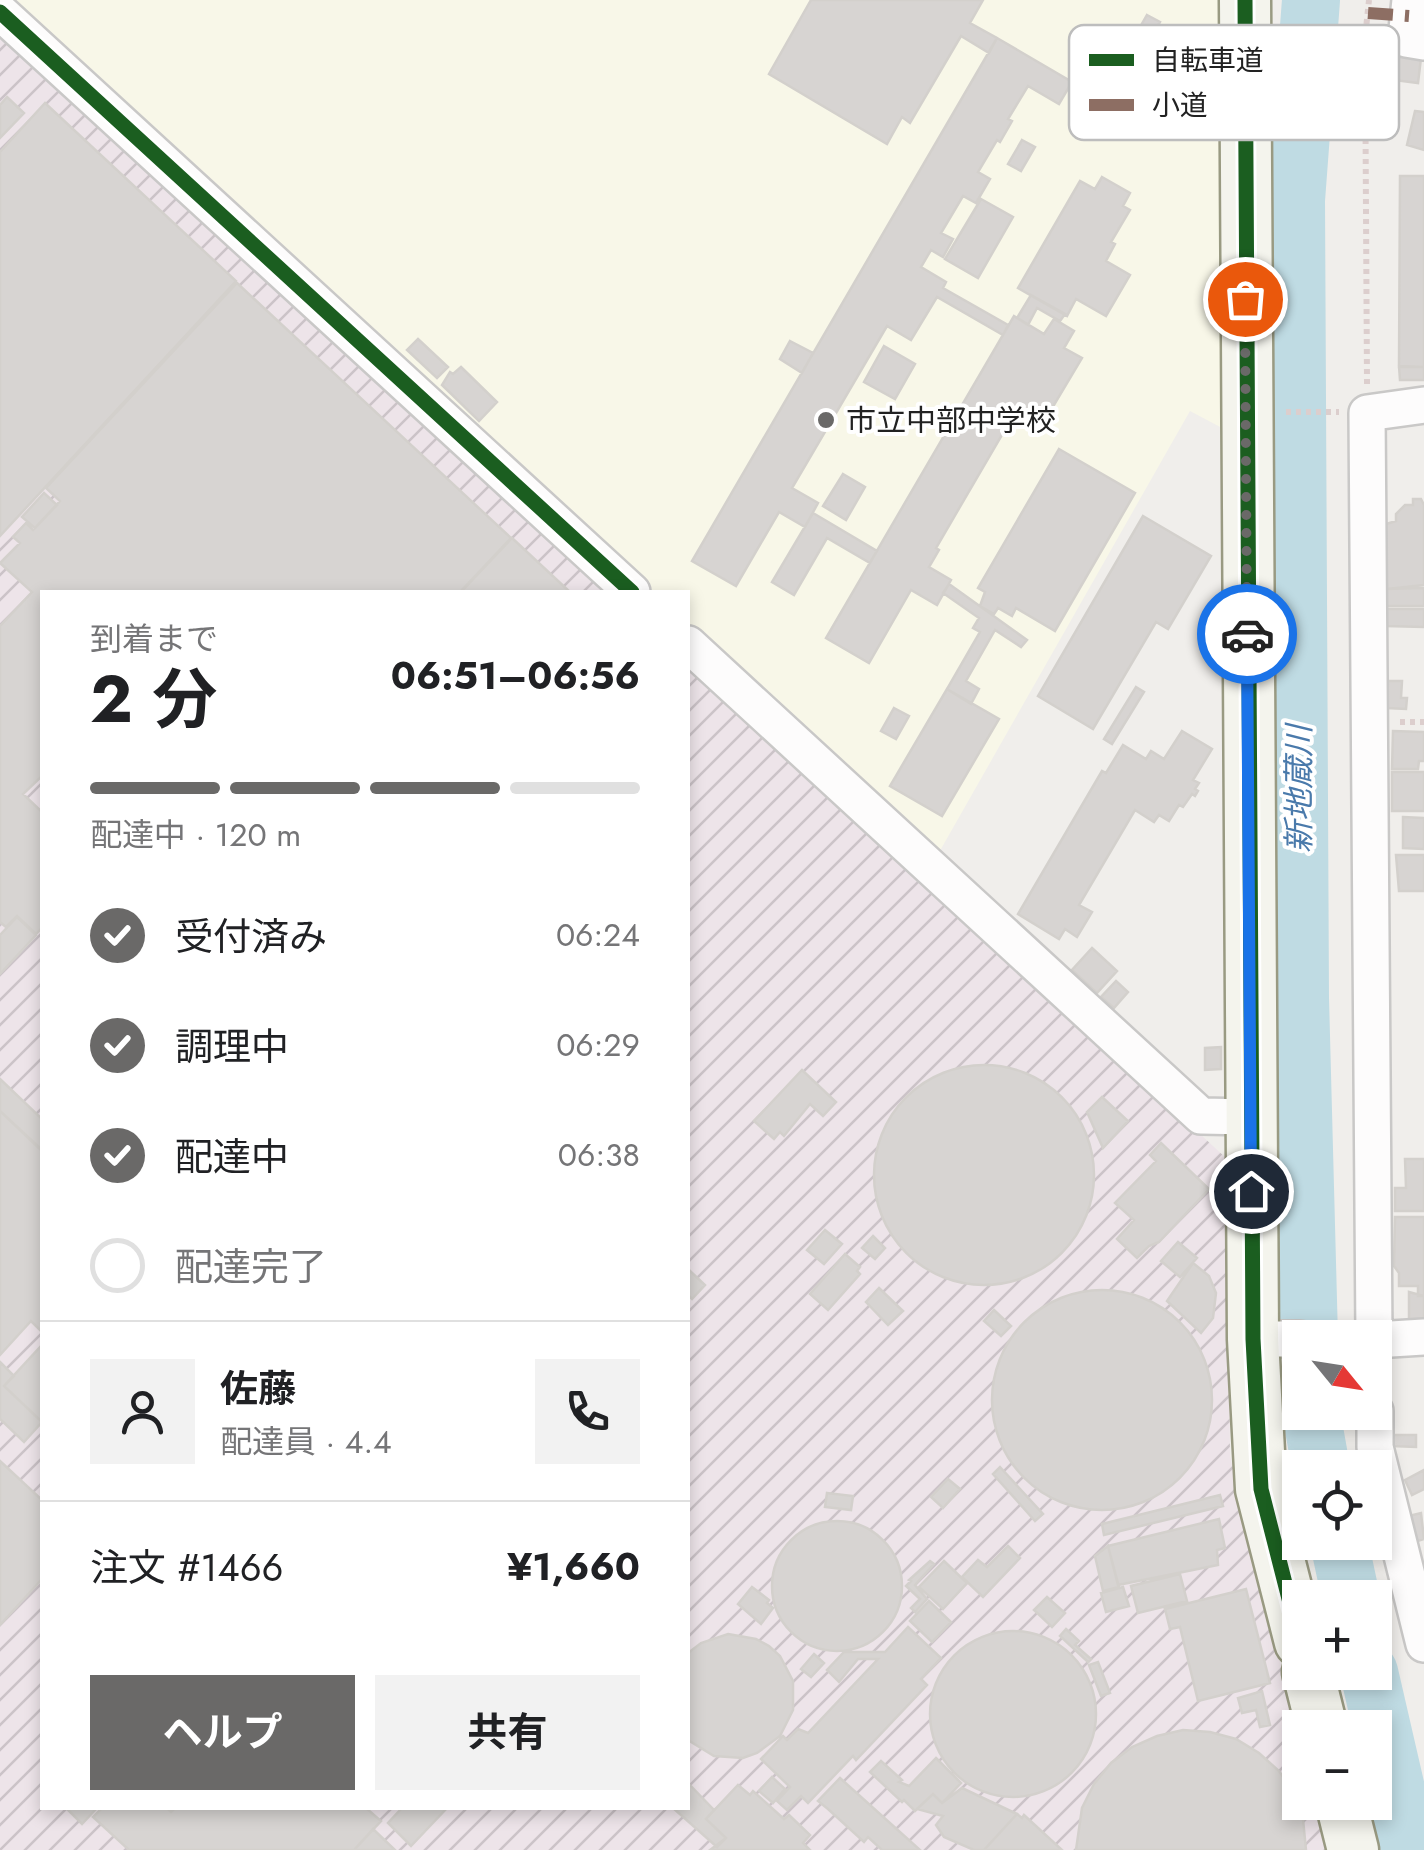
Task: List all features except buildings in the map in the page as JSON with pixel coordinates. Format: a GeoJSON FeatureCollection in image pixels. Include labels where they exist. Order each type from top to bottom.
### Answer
{"type":"FeatureCollection","features":[{"type":"Feature","properties":{"kind":"street"},"geometry":{"type":"LineString","coordinates":[[1246,0],[1247,25]]}},
{"type":"Feature","properties":{"kind":"street"},"geometry":{"type":"LineString","coordinates":[[1410,0],[1406,40],[1424,42]]}},
{"type":"Feature","properties":{"kind":"street"},"geometry":{"type":"LineString","coordinates":[[0,12],[630,590]]}},
{"type":"Feature","properties":{"kind":"street"},"geometry":{"type":"LineString","coordinates":[[1249,140],[1255,412],[1250,1117],[1276,1339],[1261,1489],[1284,1580]]}},
{"type":"Feature","properties":{"kind":"street"},"geometry":{"type":"LineString","coordinates":[[1375,1320],[1363,412],[1424,405]]}},
{"type":"Feature","properties":{"kind":"street"},"geometry":{"type":"LineString","coordinates":[[690,646],[1201,1116],[1250,1117]]}},
{"type":"Feature","properties":{"kind":"street"},"geometry":{"type":"LineString","coordinates":[[1392,1338],[1424,1337]]}},
{"type":"Feature","properties":{"kind":"street"},"geometry":{"type":"LineString","coordinates":[[1376,1430],[1376,1447],[1424,1644]]}},
{"type":"Feature","properties":{"kind":"street"},"geometry":{"type":"LineString","coordinates":[[1346,1820],[1353,1850]]}},
{"type":"Feature","properties":{"kind":"path"},"geometry":{"type":"LineString","coordinates":[[1367,25],[1369,0]]}},
{"type":"Feature","properties":{"kind":"path"},"geometry":{"type":"LineString","coordinates":[[1255,412],[1363,412],[1365,140]]}},
{"type":"Feature","properties":{"kind":"shaded area","name":"市立中部中学校"},"geometry":{"type":"Polygon","coordinates":[[[14,0],[1224,0],[1224,25],[1069,25],[1069,140],[1224,140],[1224,429],[1190,411],[937,856],[690,626],[690,590],[651,590],[14,0]]]}},
{"type":"Feature","properties":{"kind":"shaded area"},"geometry":{"type":"Polygon","coordinates":[[[0,25],[614,590],[40,590],[40,1810],[690,1810],[690,661],[1227,1159],[1230,1456],[1282,1669],[1282,1690],[1287,1690],[1292,1710],[1282,1710],[1282,1820],[1319,1820],[1326,1850],[0,1850],[0,25]]]}},
{"type":"Feature","properties":{"kind":"waterway","name":"新地蔵川"},"geometry":{"type":"LineString","coordinates":[[1309,25],[1311,0]]}},
{"type":"Feature","properties":{"kind":"waterway","name":"新地蔵川"},"geometry":{"type":"LineString","coordinates":[[1300,140],[1296,200],[1300,998],[1309,1320]]}},
{"type":"Feature","properties":{"kind":"waterway","name":"新地蔵川"},"geometry":{"type":"LineString","coordinates":[[1314,1430],[1318,1450]]}},
{"type":"Feature","properties":{"kind":"waterway","name":"新地蔵川"},"geometry":{"type":"LineString","coordinates":[[1343,1560],[1347,1580]]}},
{"type":"Feature","properties":{"kind":"waterway","name":"新地蔵川"},"geometry":{"type":"LineString","coordinates":[[1373,1690],[1410,1850]]}},
{"type":"Feature","properties":{"kind":"marked path"},"geometry":{"type":"LineString","coordinates":[[1368,13],[1409,16]]}},
{"type":"Feature","properties":{"kind":"cycle path"},"geometry":{"type":"LineString","coordinates":[[1245,0],[1245,25]]}},
{"type":"Feature","properties":{"kind":"cycle path"},"geometry":{"type":"LineString","coordinates":[[0,12],[630,590]]}},
{"type":"Feature","properties":{"kind":"cycle path"},"geometry":{"type":"LineString","coordinates":[[1246,140],[1253,1339],[1261,1489],[1284,1580]]}},
{"type":"Feature","properties":{"kind":"way so far"},"geometry":{"type":"LineString","coordinates":[[1245,299],[1247,634]]}},
{"type":"Feature","properties":{"kind":"place","name":"市立中部中学校"},"geometry":{"type":"Point","coordinates":[826,420]}},
{"type":"Feature","properties":{"kind":"route"},"geometry":{"type":"LineString","coordinates":[[1247,634],[1251,1191]]}}]}
